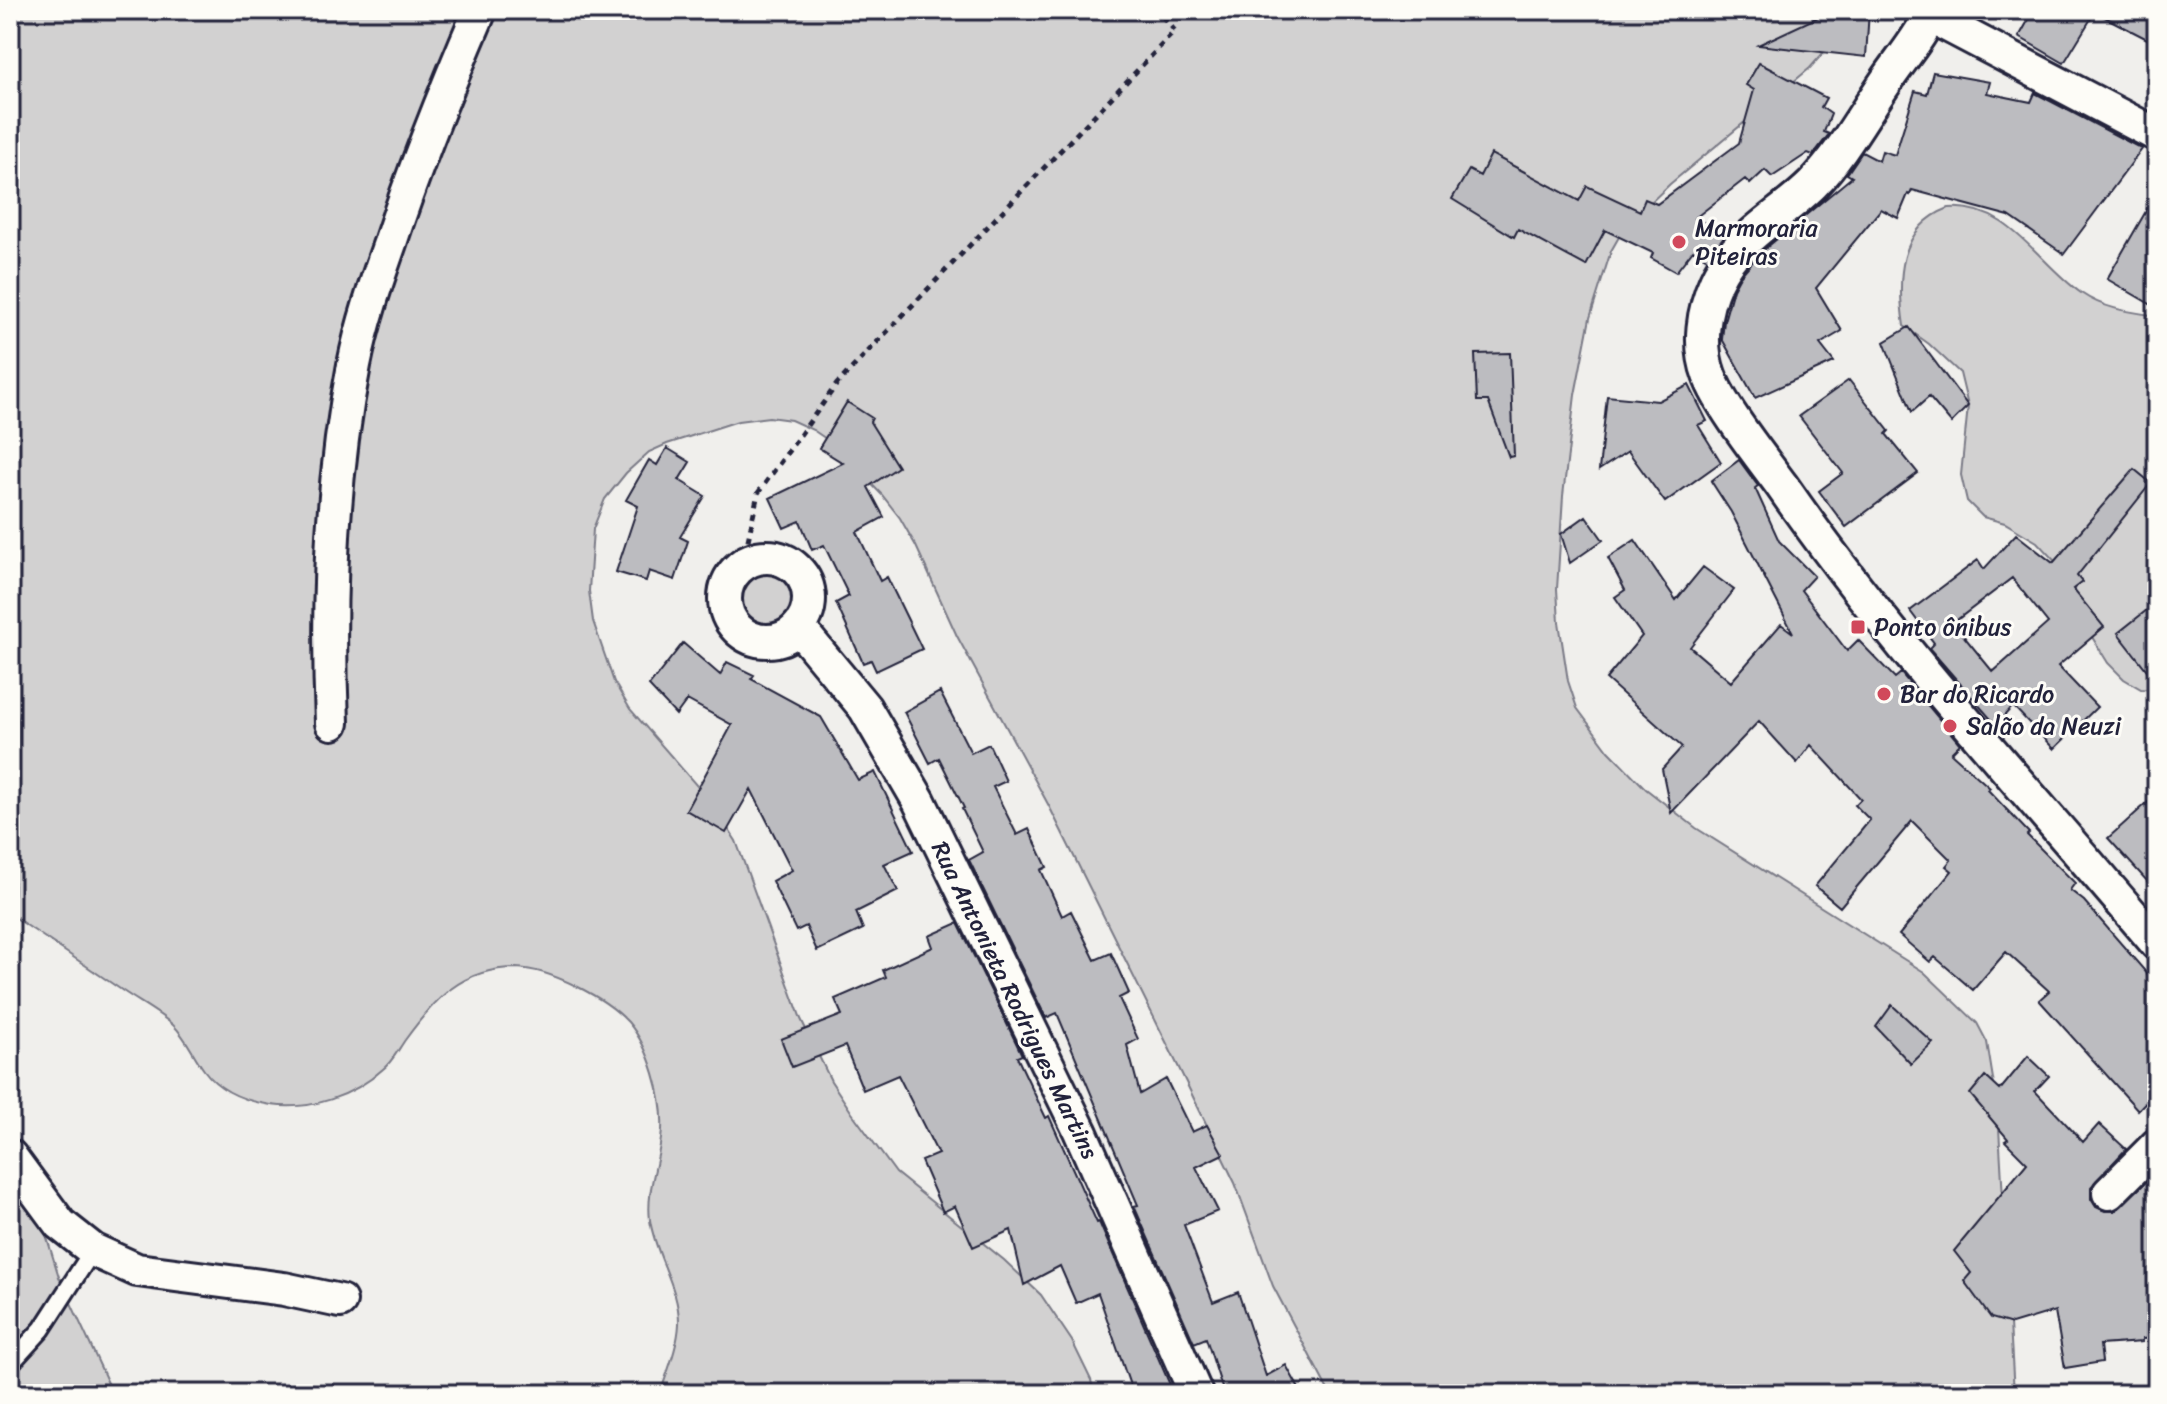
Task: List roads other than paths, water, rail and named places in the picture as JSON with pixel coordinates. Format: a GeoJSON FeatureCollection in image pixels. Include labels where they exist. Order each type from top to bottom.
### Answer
{"type":"FeatureCollection","features":[{"type":"Feature","properties":{"kind":"street"},"geometry":{"type":"LineString","coordinates":[[332,723],[330,652],[335,528],[354,364],[374,289],[410,183],[436,111],[480,10]]}},
{"type":"Feature","properties":{"kind":"street"},"geometry":{"type":"LineString","coordinates":[[2156,940],[1927,677],[1802,516],[1710,379],[1705,363],[1703,332],[1716,282],[1725,265],[1746,238],[1815,182],[1932,13],[2157,135]]}},
{"type":"Feature","properties":{"kind":"street"},"geometry":{"type":"LineString","coordinates":[[772,557],[798,572],[807,589],[808,600],[798,627],[779,639],[765,641],[750,638],[733,624],[726,611],[725,596],[730,579],[743,564],[772,557]]}},
{"type":"Feature","properties":{"kind":"street","name":"Rua Antonieta Rodrigues Martins"},"geometry":{"type":"LineString","coordinates":[[798,627],[865,708],[919,801],[1080,1131],[1196,1394]]}},
{"type":"Feature","properties":{"kind":"street"},"geometry":{"type":"LineString","coordinates":[[2109,1193],[2157,1145]]}},
{"type":"Feature","properties":{"kind":"street"},"geometry":{"type":"LineString","coordinates":[[10,1156],[60,1224],[93,1250],[137,1270],[284,1289],[340,1301]]}},
{"type":"Feature","properties":{"kind":"lane"},"geometry":{"type":"LineString","coordinates":[[10,1364],[42,1329],[93,1250]]}},
{"type":"Feature","properties":{"kind":"place","name":"Marmoraria Piteiras"},"geometry":{"type":"Point","coordinates":[1679,242]}},
{"type":"Feature","properties":{"kind":"place","name":"Ponto ônibus"},"geometry":{"type":"Point","coordinates":[1858,627]}},
{"type":"Feature","properties":{"kind":"place","name":"Bar do Ricardo"},"geometry":{"type":"Point","coordinates":[1884,694]}},
{"type":"Feature","properties":{"kind":"place","name":"Salão da Neuzi"},"geometry":{"type":"Point","coordinates":[1950,726]}}]}
